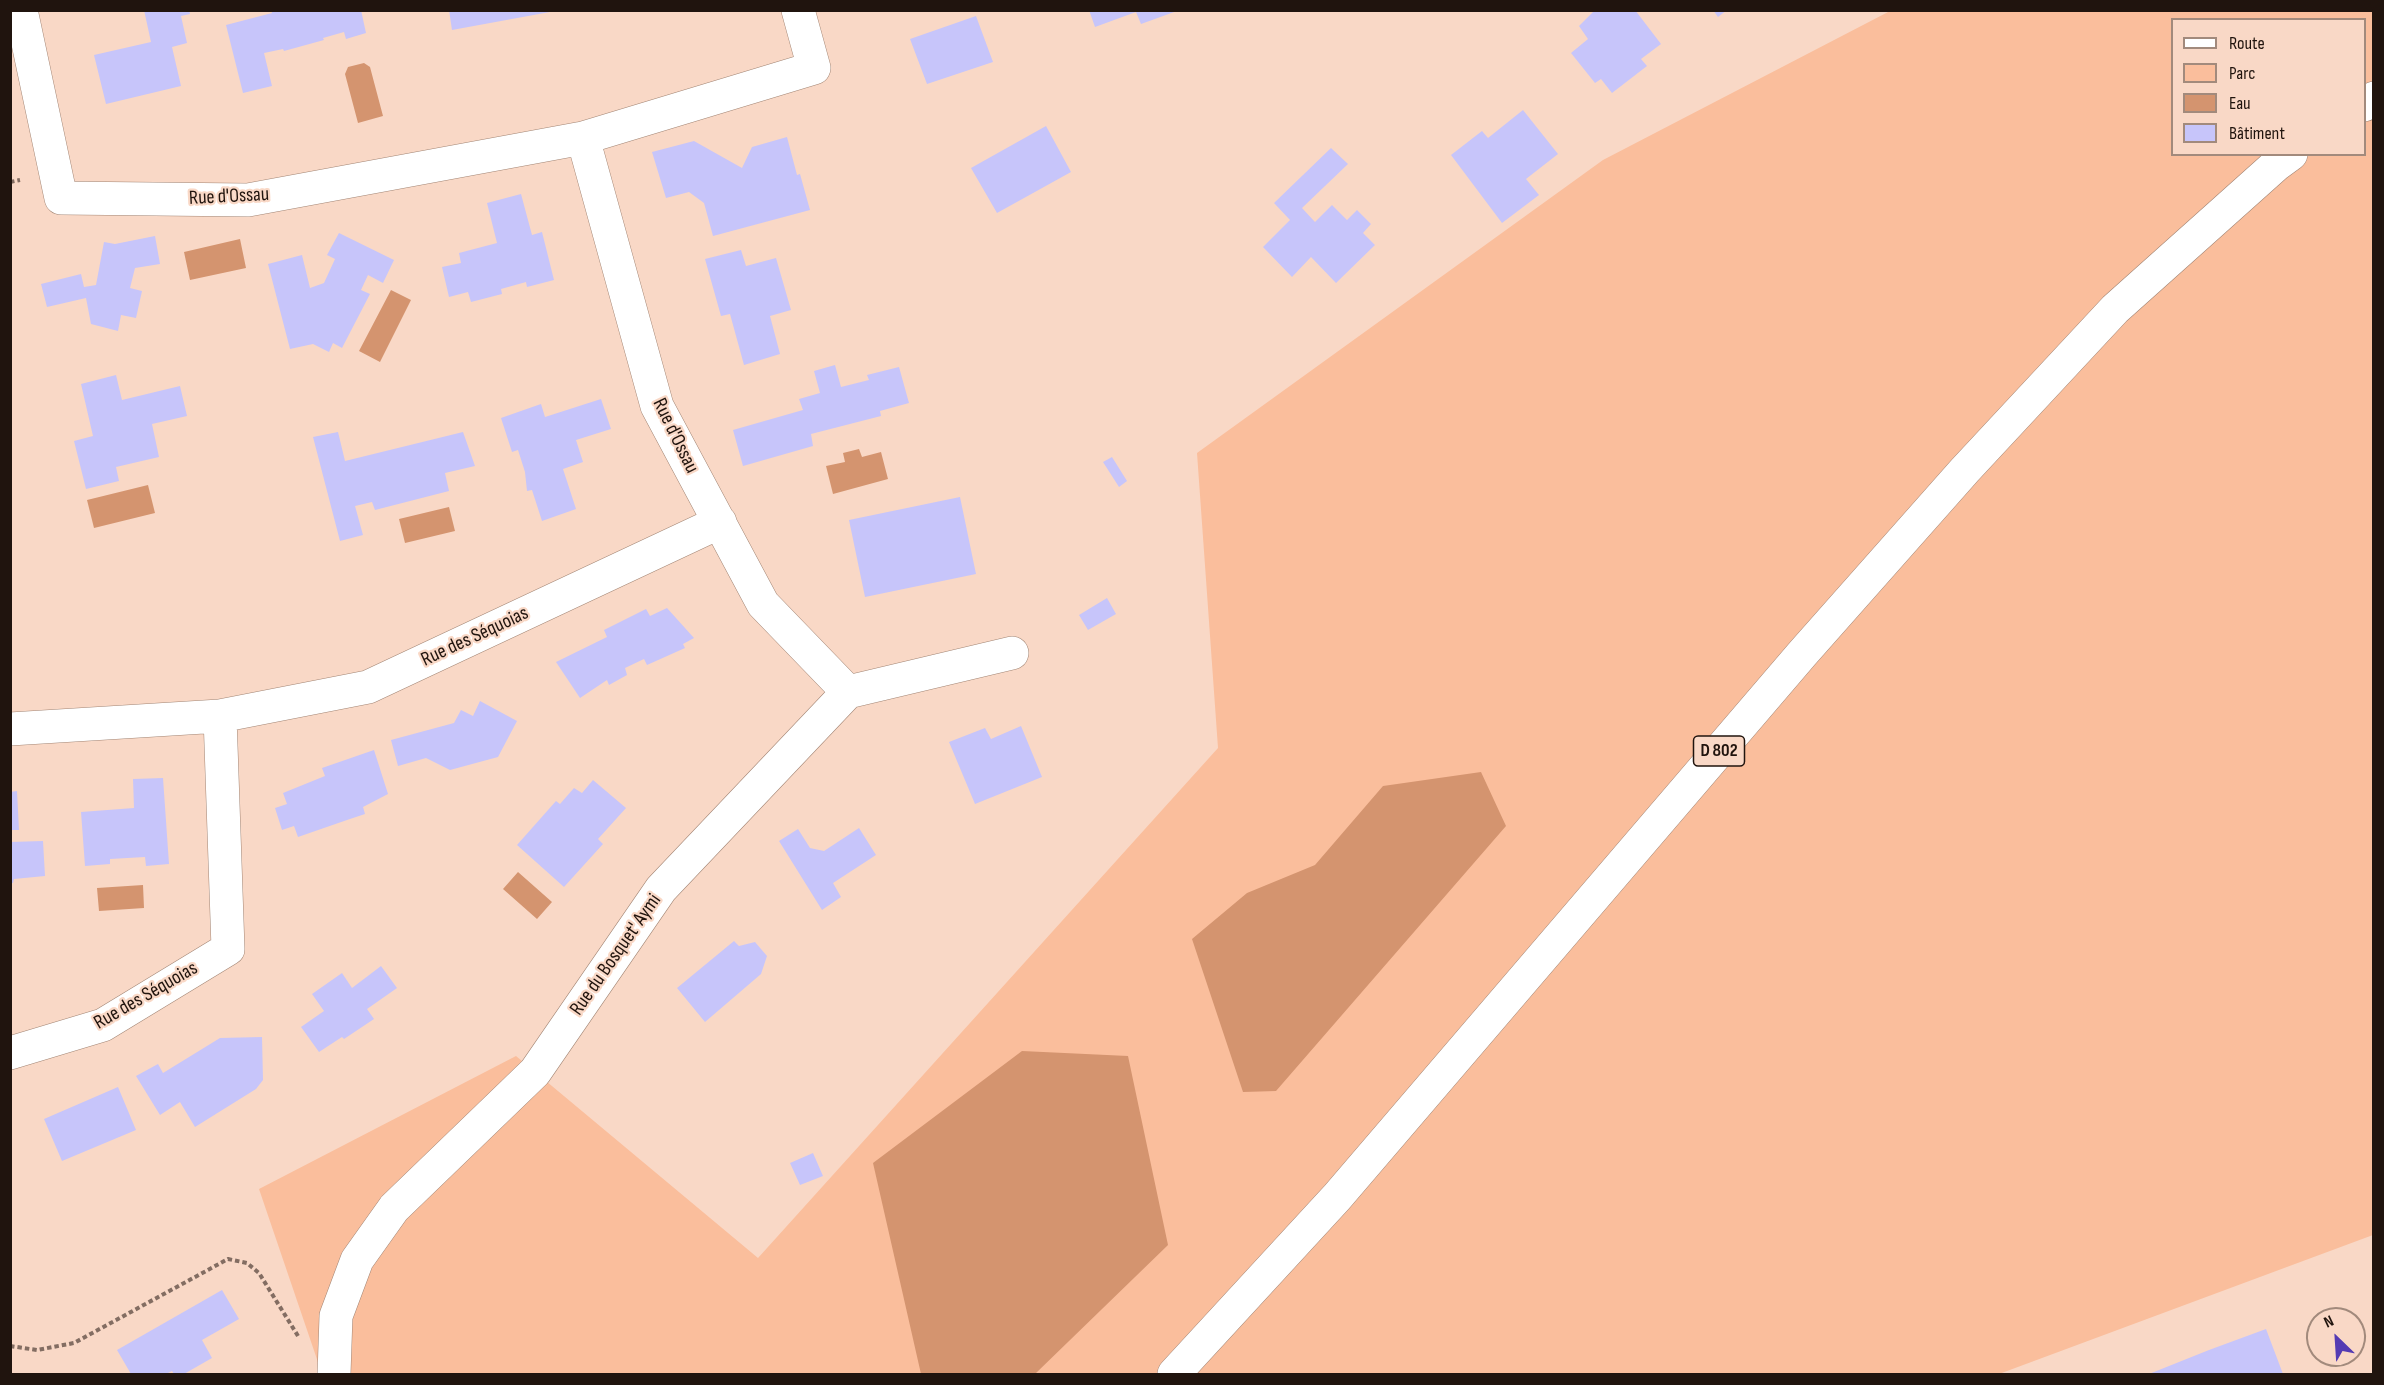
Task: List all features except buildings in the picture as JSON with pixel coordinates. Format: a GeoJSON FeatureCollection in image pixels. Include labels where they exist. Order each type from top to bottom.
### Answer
{"type":"FeatureCollection","features":[{"type":"Feature","properties":{"kind":"street","name":"Rue d'Ossau"},"geometry":{"type":"LineString","coordinates":[[21,10],[61,198],[248,200],[582,138],[814,68],[798,10]]}},
{"type":"Feature","properties":{"kind":"street","name":"Rue d'Ossau"},"geometry":{"type":"LineString","coordinates":[[582,138],[657,406],[763,604],[848,692]]}},
{"type":"Feature","properties":{"kind":"street","name":"D 802"},"geometry":{"type":"LineString","coordinates":[[1174,1374],[1337,1197],[1794,663],[1965,470],[2115,309],[2288,156]]}},
{"type":"Feature","properties":{"kind":"street","name":"Rue des Séquoias"},"geometry":{"type":"LineString","coordinates":[[10,729],[220,716],[368,687],[720,522]]}},
{"type":"Feature","properties":{"kind":"street"},"geometry":{"type":"LineString","coordinates":[[848,692],[1012,652]]}},
{"type":"Feature","properties":{"kind":"street","name":"Rue du Bosquet' Aymi"},"geometry":{"type":"LineString","coordinates":[[334,1374],[336,1316],[357,1260],[394,1208],[535,1072],[661,889],[848,692]]}},
{"type":"Feature","properties":{"kind":"street","name":"Rue des Séquoias"},"geometry":{"type":"LineString","coordinates":[[10,1053],[103,1025],[228,949],[220,716]]}},
{"type":"Feature","properties":{"kind":"path"},"geometry":{"type":"LineString","coordinates":[[10,1346],[37,1350],[74,1343],[228,1259],[248,1263],[259,1273],[304,1345]]}},
{"type":"Feature","properties":{"kind":"green space"},"geometry":{"type":"Polygon","coordinates":[[[1890,11],[2373,11],[2373,1235],[1999,1374],[322,1374],[259,1189],[516,1056],[758,1258],[1218,748],[1197,453],[1603,160],[1890,11]]]}},
{"type":"Feature","properties":{"kind":"water"},"geometry":{"type":"Polygon","coordinates":[[[364,63],[370,67],[383,116],[358,123],[345,74],[348,67],[364,63]]]}},
{"type":"Feature","properties":{"kind":"water"},"geometry":{"type":"Polygon","coordinates":[[[240,239],[246,268],[190,280],[184,252],[240,239]]]}},
{"type":"Feature","properties":{"kind":"water"},"geometry":{"type":"Polygon","coordinates":[[[391,290],[411,300],[380,362],[359,351],[391,290]]]}},
{"type":"Feature","properties":{"kind":"water"},"geometry":{"type":"Polygon","coordinates":[[[859,449],[862,457],[881,452],[888,479],[833,494],[826,466],[845,462],[843,453],[859,449]]]}},
{"type":"Feature","properties":{"kind":"water"},"geometry":{"type":"Polygon","coordinates":[[[148,485],[155,513],[94,528],[87,500],[148,485]]]}},
{"type":"Feature","properties":{"kind":"water"},"geometry":{"type":"Polygon","coordinates":[[[449,507],[455,531],[405,543],[399,519],[449,507]]]}},
{"type":"Feature","properties":{"kind":"water"},"geometry":{"type":"Polygon","coordinates":[[[1481,772],[1506,826],[1276,1091],[1243,1092],[1192,939],[1247,893],[1315,865],[1383,786],[1481,772]]]}},
{"type":"Feature","properties":{"kind":"water"},"geometry":{"type":"Polygon","coordinates":[[[518,872],[552,902],[537,919],[503,889],[518,872]]]}},
{"type":"Feature","properties":{"kind":"water"},"geometry":{"type":"Polygon","coordinates":[[[143,885],[144,908],[99,911],[97,888],[143,885]]]}},
{"type":"Feature","properties":{"kind":"water"},"geometry":{"type":"Polygon","coordinates":[[[1022,1051],[1128,1056],[1168,1245],[1035,1374],[921,1374],[873,1163],[1022,1051]]]}}]}
